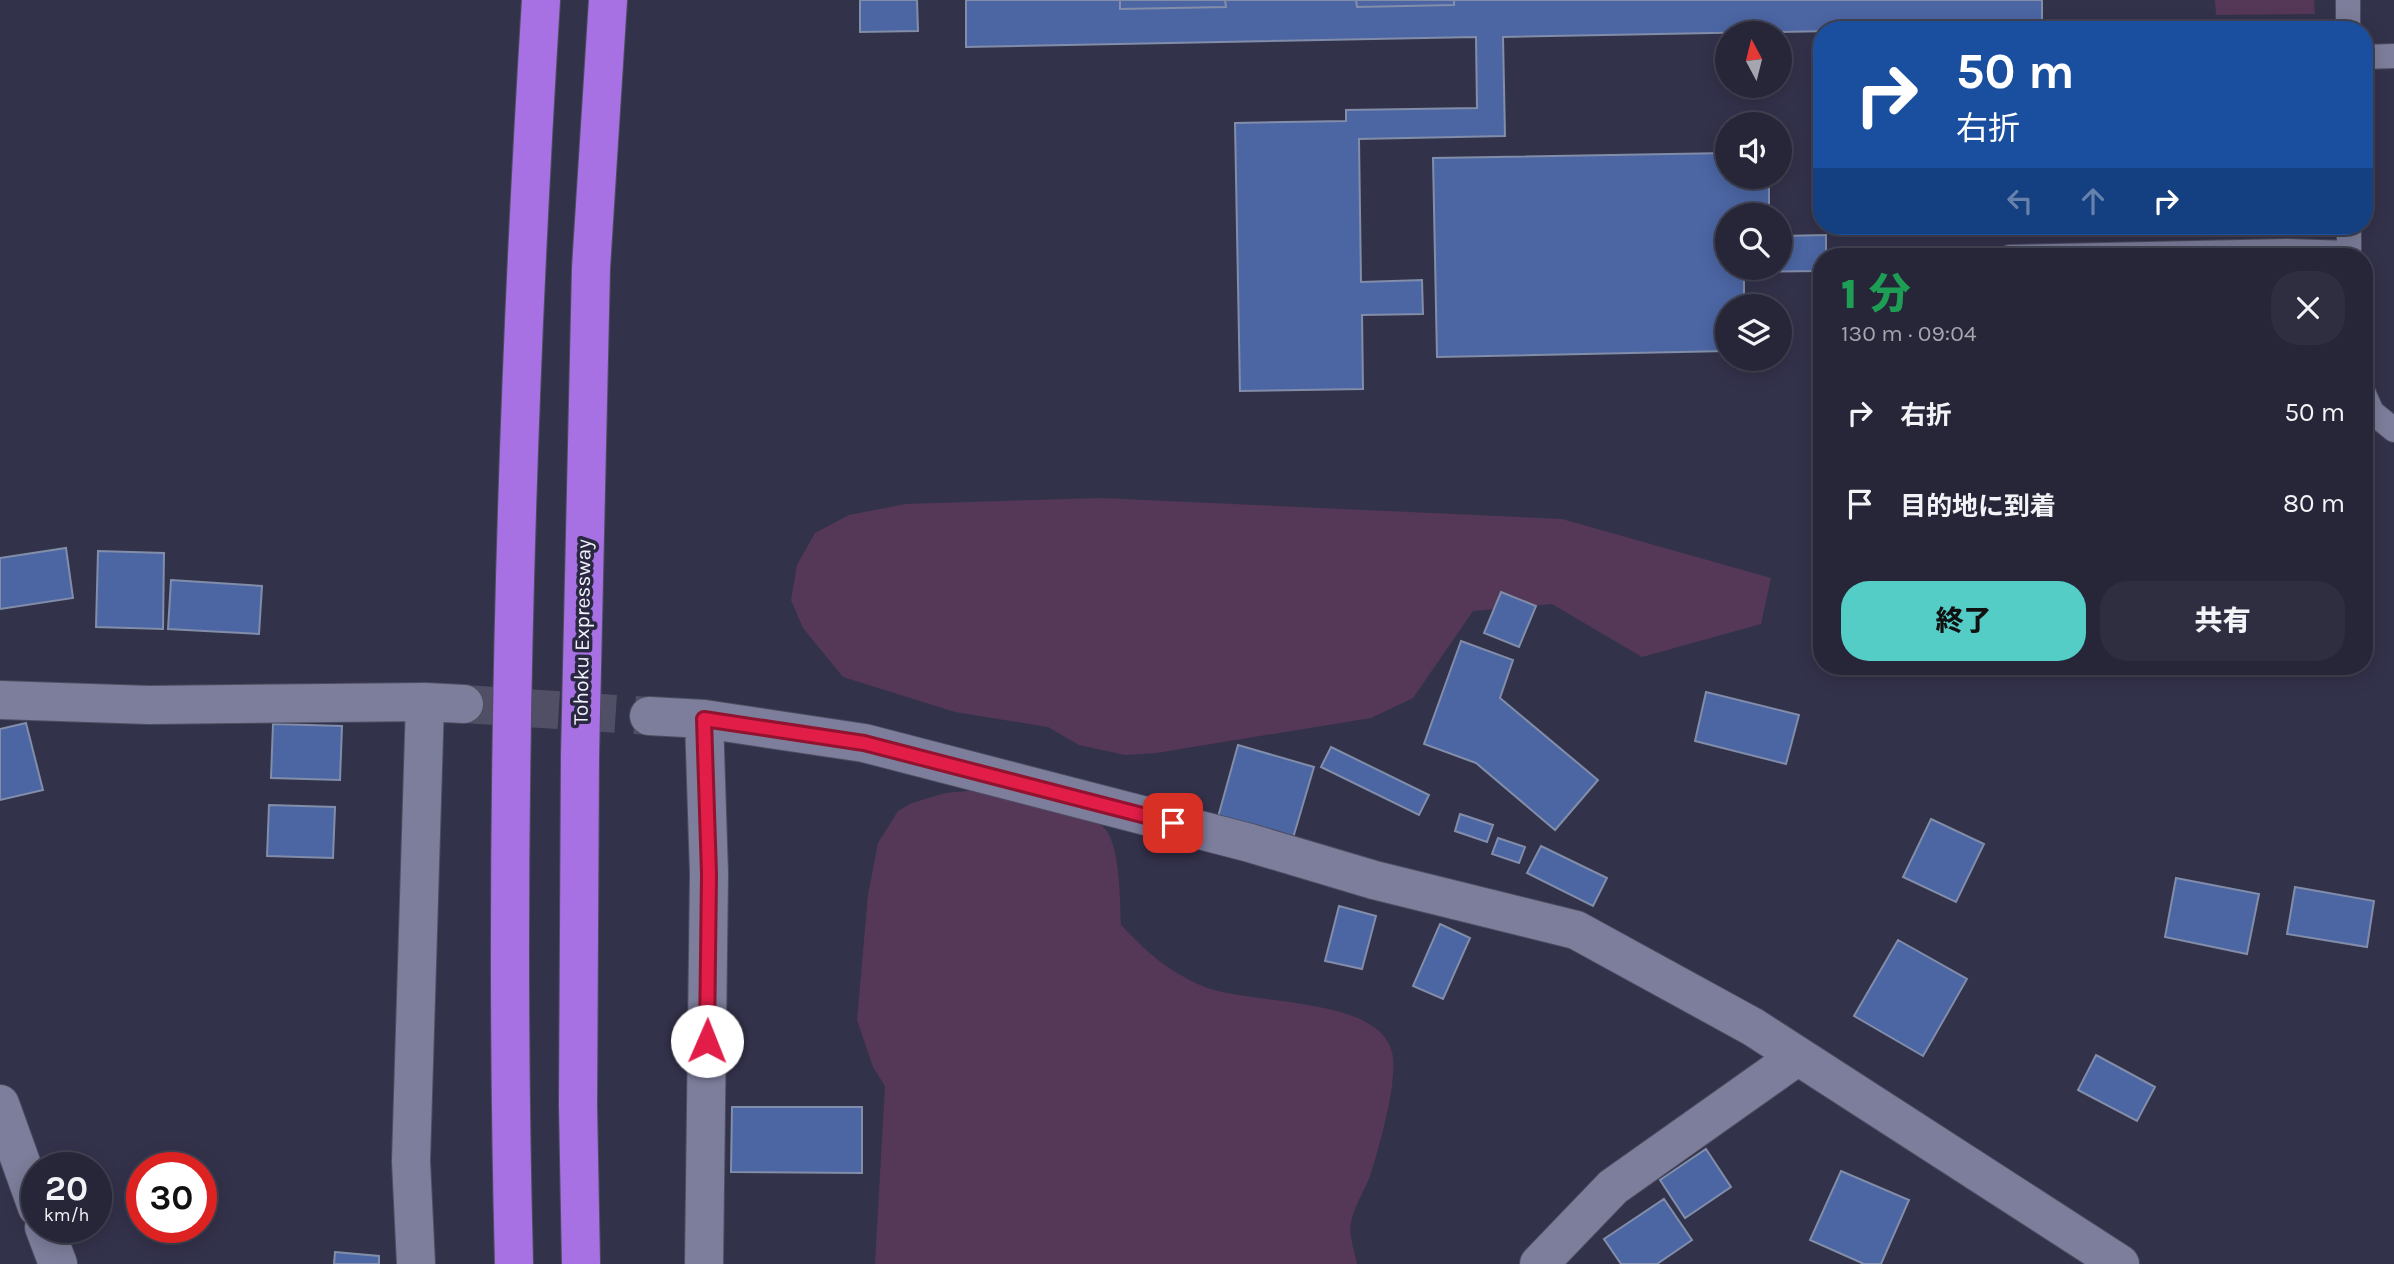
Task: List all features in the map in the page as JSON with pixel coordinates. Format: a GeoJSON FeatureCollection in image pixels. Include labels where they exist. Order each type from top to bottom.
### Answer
{"type":"FeatureCollection","features":[{"type":"Feature","properties":{"kind":"highway"},"geometry":{"type":"LineString","coordinates":[[514,1264],[510,1111],[513,753],[524,264],[541,0]]}},
{"type":"Feature","properties":{"kind":"highway","name":"Tohoku Expressway"},"geometry":{"type":"LineString","coordinates":[[581,1264],[578,1105],[580,756],[591,268],[608,0]]}},
{"type":"Feature","properties":{"kind":"street"},"geometry":{"type":"LineString","coordinates":[[0,700],[149,705],[425,702],[464,704]]}},
{"type":"Feature","properties":{"kind":"street"},"geometry":{"type":"LineString","coordinates":[[416,1264],[411,1161],[425,702]]}},
{"type":"Feature","properties":{"kind":"street"},"geometry":{"type":"LineString","coordinates":[[649,716],[704,719],[864,743],[1250,843],[1374,880],[1576,930],[1753,1027],[2120,1264]]}},
{"type":"Feature","properties":{"kind":"street"},"geometry":{"type":"LineString","coordinates":[[704,719],[709,874],[704,1264]]}},
{"type":"Feature","properties":{"kind":"street"},"geometry":{"type":"LineString","coordinates":[[1539,1264],[1613,1187],[1798,1056]]}},
{"type":"Feature","properties":{"kind":"street"},"geometry":{"type":"LineString","coordinates":[[0,1104],[21,1162]]}},
{"type":"Feature","properties":{"kind":"street"},"geometry":{"type":"LineString","coordinates":[[50,1243],[58,1264]]}},
{"type":"Feature","properties":{"kind":"lane"},"geometry":{"type":"LineString","coordinates":[[2348,0],[2348,21]]}},
{"type":"Feature","properties":{"kind":"lane"},"geometry":{"type":"LineString","coordinates":[[2373,57],[2394,56]]}},
{"type":"Feature","properties":{"kind":"lane"},"geometry":{"type":"LineString","coordinates":[[2373,413],[2394,430]]}},
{"type":"Feature","properties":{"kind":"shaded area"},"geometry":{"type":"Polygon","coordinates":[[[2215,0],[2314,0],[2315,14],[2216,15],[2215,0]]]}},
{"type":"Feature","properties":{"kind":"shaded area"},"geometry":{"type":"Polygon","coordinates":[[[1101,498],[1562,519],[1771,578],[1761,624],[1642,657],[1552,604],[1473,611],[1413,698],[1371,718],[1156,753],[1125,755],[1079,745],[1048,727],[955,712],[843,677],[803,628],[791,600],[797,565],[815,533],[849,515],[906,504],[1101,498]]]}},
{"type":"Feature","properties":{"kind":"shaded area"},"geometry":{"type":"Polygon","coordinates":[[[990,789],[1069,810],[1098,823],[1106,830],[1111,838],[1117,862],[1121,925],[1148,952],[1177,973],[1221,992],[1341,1012],[1366,1022],[1385,1037],[1393,1058],[1392,1084],[1375,1161],[1350,1227],[1357,1264],[875,1264],[885,1086],[873,1067],[857,1020],[868,895],[878,843],[898,811],[912,803],[945,793],[990,789]]]}},
{"type":"Feature","properties":{"kind":"building"},"geometry":{"type":"Polygon","coordinates":[[[860,0],[917,0],[918,31],[860,32],[860,0]]]}},
{"type":"Feature","properties":{"kind":"building"},"geometry":{"type":"Polygon","coordinates":[[[966,0],[1120,0],[1120,9],[1226,7],[1225,0],[1356,0],[1357,7],[1454,5],[1454,0],[2042,0],[2042,21],[1813,21],[1813,31],[1792,32],[1792,21],[1715,21],[1715,33],[1503,37],[1505,136],[1359,139],[1361,282],[1422,280],[1423,314],[1362,315],[1363,389],[1240,391],[1235,123],[1346,121],[1346,110],[1477,108],[1476,37],[966,47],[966,0]]]}},
{"type":"Feature","properties":{"kind":"building"},"geometry":{"type":"Polygon","coordinates":[[[966,0],[2042,0],[2042,21],[1813,21],[1813,31],[1792,32],[1792,21],[1715,21],[1715,33],[1503,37],[1505,136],[1359,139],[1361,282],[1422,280],[1423,314],[1362,315],[1363,389],[1240,391],[1235,123],[1346,121],[1346,110],[1477,108],[1476,37],[966,47],[966,0]]]}},
{"type":"Feature","properties":{"kind":"building"},"geometry":{"type":"Polygon","coordinates":[[[1715,153],[1715,189],[1769,189],[1769,203],[1715,203],[1715,280],[1744,280],[1744,294],[1715,294],[1715,351],[1437,357],[1433,158],[1715,153]]]}},
{"type":"Feature","properties":{"kind":"building"},"geometry":{"type":"Polygon","coordinates":[[[1826,235],[1826,248],[1813,248],[1813,271],[1792,271],[1792,236],[1826,235]]]}},
{"type":"Feature","properties":{"kind":"building"},"geometry":{"type":"Polygon","coordinates":[[[66,548],[73,598],[0,609],[0,558],[66,548]]]}},
{"type":"Feature","properties":{"kind":"building"},"geometry":{"type":"Polygon","coordinates":[[[98,551],[164,553],[163,629],[96,627],[98,551]]]}},
{"type":"Feature","properties":{"kind":"building"},"geometry":{"type":"Polygon","coordinates":[[[171,580],[262,586],[259,634],[168,629],[171,580]]]}},
{"type":"Feature","properties":{"kind":"building"},"geometry":{"type":"Polygon","coordinates":[[[1501,592],[1536,606],[1519,647],[1484,633],[1501,592]]]}},
{"type":"Feature","properties":{"kind":"building"},"geometry":{"type":"Polygon","coordinates":[[[1461,641],[1513,660],[1500,698],[1598,780],[1555,830],[1476,763],[1424,744],[1461,641]]]}},
{"type":"Feature","properties":{"kind":"building"},"geometry":{"type":"Polygon","coordinates":[[[1706,692],[1799,715],[1786,764],[1695,741],[1706,692]]]}},
{"type":"Feature","properties":{"kind":"building"},"geometry":{"type":"Polygon","coordinates":[[[26,723],[43,790],[0,800],[0,729],[26,723]]]}},
{"type":"Feature","properties":{"kind":"building"},"geometry":{"type":"Polygon","coordinates":[[[273,724],[342,726],[340,780],[271,778],[273,724]]]}},
{"type":"Feature","properties":{"kind":"building"},"geometry":{"type":"Polygon","coordinates":[[[1238,745],[1314,767],[1293,838],[1218,817],[1238,745]]]}},
{"type":"Feature","properties":{"kind":"building"},"geometry":{"type":"Polygon","coordinates":[[[1331,747],[1429,795],[1419,815],[1321,767],[1331,747]]]}},
{"type":"Feature","properties":{"kind":"building"},"geometry":{"type":"Polygon","coordinates":[[[269,805],[335,807],[333,858],[267,856],[269,805]]]}},
{"type":"Feature","properties":{"kind":"building"},"geometry":{"type":"Polygon","coordinates":[[[1460,814],[1493,825],[1487,842],[1455,831],[1460,814]]]}},
{"type":"Feature","properties":{"kind":"building"},"geometry":{"type":"Polygon","coordinates":[[[1931,819],[1984,844],[1956,902],[1903,877],[1931,819]]]}},
{"type":"Feature","properties":{"kind":"building"},"geometry":{"type":"Polygon","coordinates":[[[1498,838],[1525,847],[1519,863],[1492,854],[1498,838]]]}},
{"type":"Feature","properties":{"kind":"building"},"geometry":{"type":"Polygon","coordinates":[[[1541,846],[1607,878],[1593,906],[1527,873],[1541,846]]]}},
{"type":"Feature","properties":{"kind":"building"},"geometry":{"type":"Polygon","coordinates":[[[2176,878],[2259,894],[2247,954],[2165,937],[2176,878]]]}},
{"type":"Feature","properties":{"kind":"building"},"geometry":{"type":"Polygon","coordinates":[[[2295,887],[2374,901],[2367,947],[2287,934],[2295,887]]]}},
{"type":"Feature","properties":{"kind":"building"},"geometry":{"type":"Polygon","coordinates":[[[1339,906],[1376,916],[1362,969],[1325,961],[1339,906]]]}},
{"type":"Feature","properties":{"kind":"building"},"geometry":{"type":"Polygon","coordinates":[[[1440,924],[1470,938],[1443,999],[1413,986],[1440,924]]]}},
{"type":"Feature","properties":{"kind":"building"},"geometry":{"type":"Polygon","coordinates":[[[1898,940],[1967,979],[1923,1056],[1854,1016],[1898,940]]]}},
{"type":"Feature","properties":{"kind":"building"},"geometry":{"type":"Polygon","coordinates":[[[2096,1055],[2155,1087],[2137,1121],[2078,1090],[2096,1055]]]}},
{"type":"Feature","properties":{"kind":"building"},"geometry":{"type":"Polygon","coordinates":[[[732,1107],[862,1107],[862,1173],[731,1172],[732,1107]]]}},
{"type":"Feature","properties":{"kind":"building"},"geometry":{"type":"Polygon","coordinates":[[[1706,1149],[1731,1187],[1685,1218],[1660,1180],[1706,1149]]]}},
{"type":"Feature","properties":{"kind":"building"},"geometry":{"type":"Polygon","coordinates":[[[1841,1171],[1909,1200],[1881,1264],[1864,1264],[1810,1240],[1841,1171]]]}},
{"type":"Feature","properties":{"kind":"building"},"geometry":{"type":"Polygon","coordinates":[[[1664,1199],[1692,1240],[1657,1264],[1621,1264],[1604,1239],[1664,1199]]]}},
{"type":"Feature","properties":{"kind":"building"},"geometry":{"type":"Polygon","coordinates":[[[335,1252],[379,1256],[379,1264],[334,1264],[335,1252]]]}},
{"type":"Feature","properties":{"kind":"tunnel"},"geometry":{"type":"LineString","coordinates":[[464,704],[649,716]]}},
{"type":"Feature","properties":{"kind":"route"},"geometry":{"type":"LineString","coordinates":[[707,1041],[709,874],[704,719],[864,743],[1173,823]]}}]}
